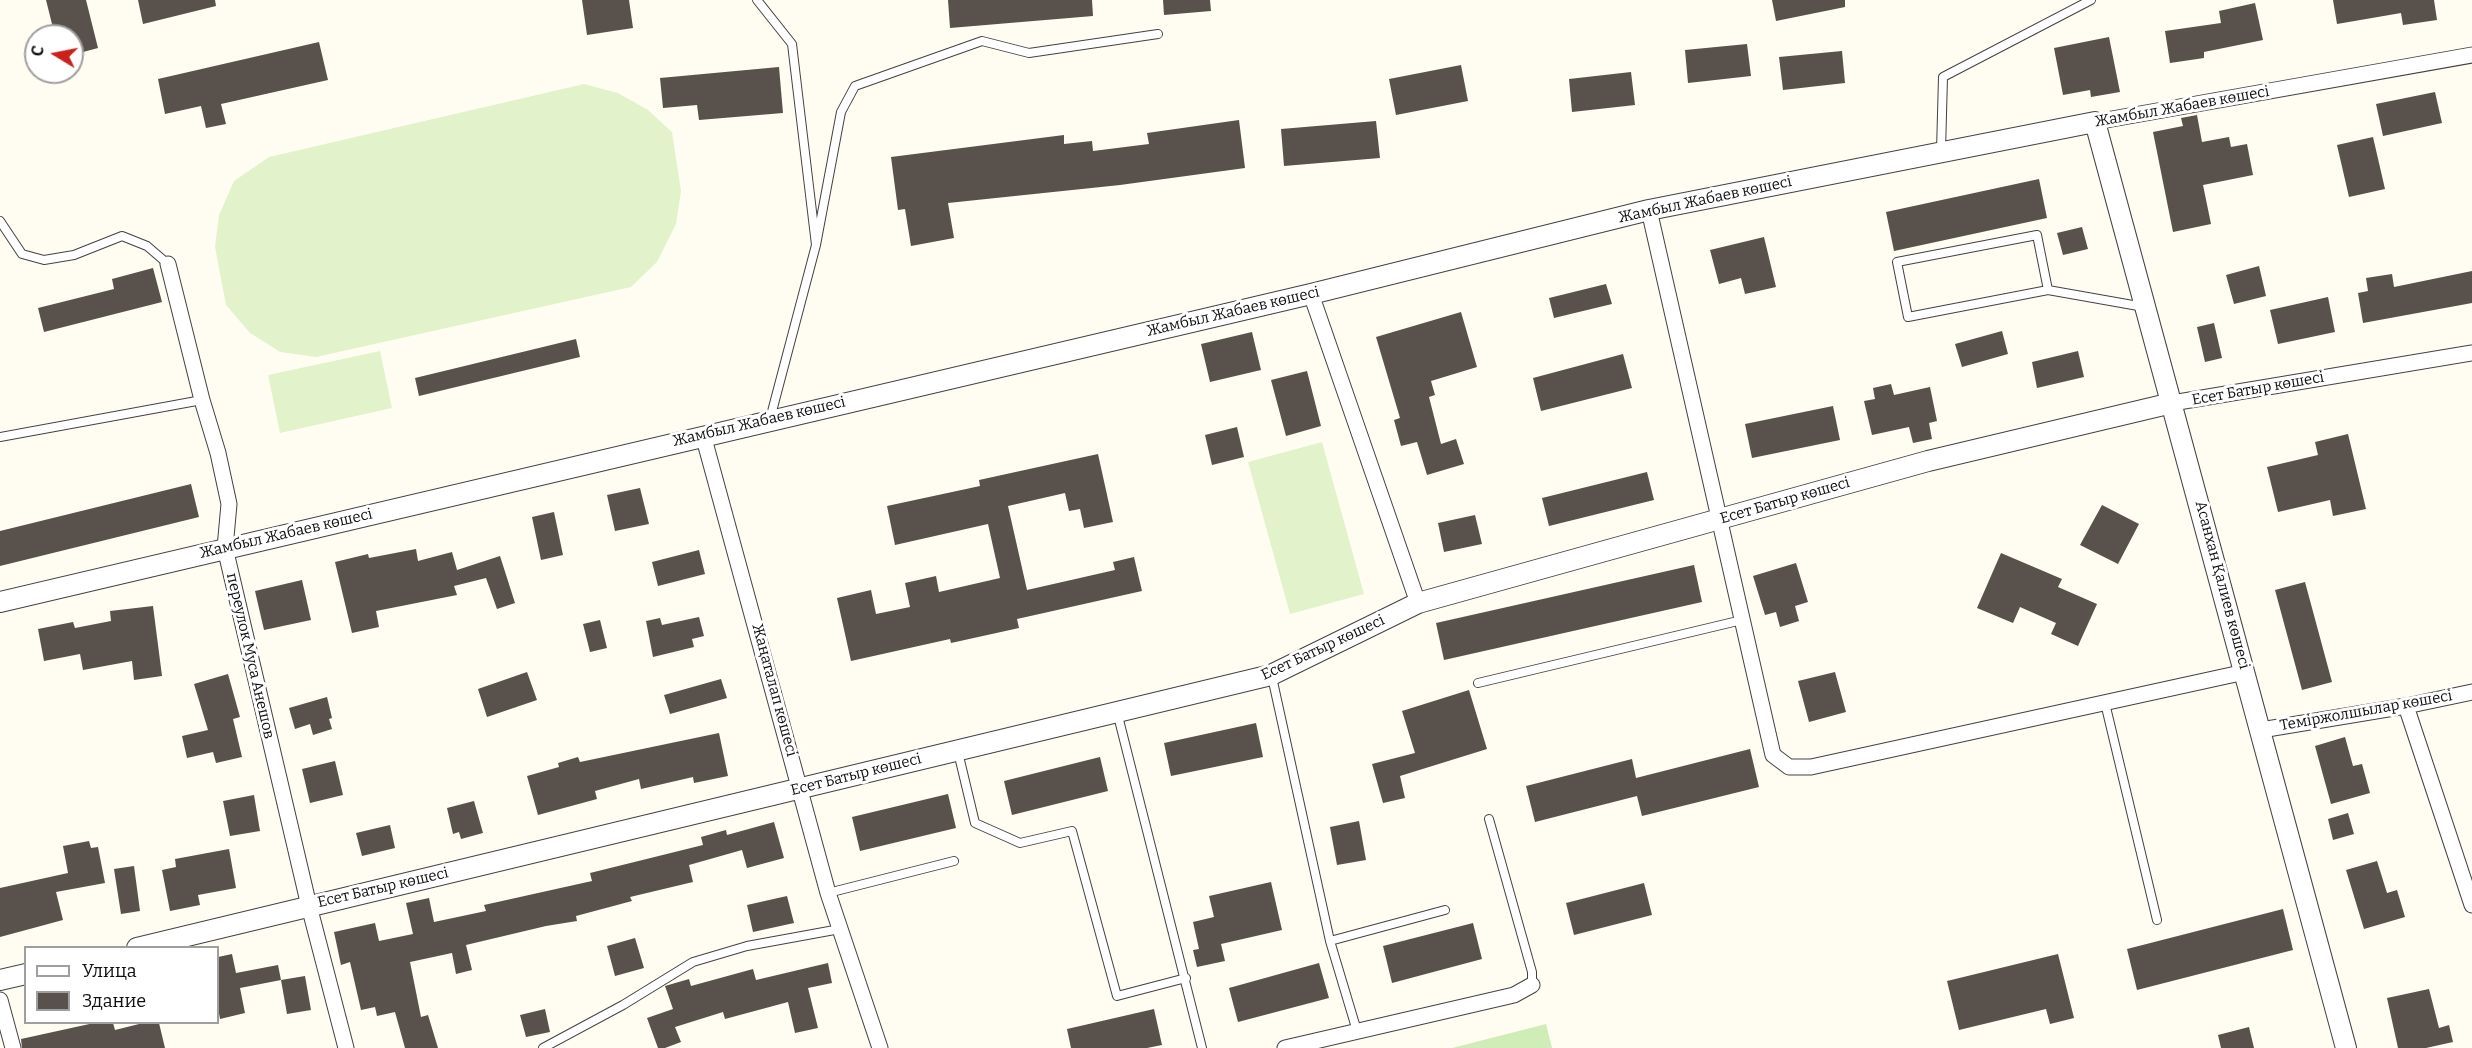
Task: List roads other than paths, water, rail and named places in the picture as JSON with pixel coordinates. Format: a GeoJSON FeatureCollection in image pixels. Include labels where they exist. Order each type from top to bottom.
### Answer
{"type":"FeatureCollection","features":[{"type":"Feature","properties":{"kind":"street","name":"Жамбыл Жабаев көшесі"},"geometry":{"type":"LineString","coordinates":[[0,602],[770,419],[1311,294],[1649,210],[2095,122],[2472,55]]}},
{"type":"Feature","properties":{"kind":"street","name":"Асанхан Қалиев көшесі"},"geometry":{"type":"LineString","coordinates":[[2095,122],[2246,672],[2346,1048]]}},
{"type":"Feature","properties":{"kind":"street"},"geometry":{"type":"LineString","coordinates":[[1649,210],[1773,755],[1789,767],[1811,767],[2246,672]]}},
{"type":"Feature","properties":{"kind":"street","name":"переулок Муса Анешов"},"geometry":{"type":"LineString","coordinates":[[168,264],[202,400],[218,453],[229,504],[225,548],[309,906],[346,1048]]}},
{"type":"Feature","properties":{"kind":"street"},"geometry":{"type":"LineString","coordinates":[[1311,294],[1418,603]]}},
{"type":"Feature","properties":{"kind":"street","name":"Есет Батыр көшесі"},"geometry":{"type":"LineString","coordinates":[[144,946],[1271,675],[1418,603],[1928,460],[2172,403],[2472,353]]}},
{"type":"Feature","properties":{"kind":"street","name":"Жаңаталап көшесі"},"geometry":{"type":"LineString","coordinates":[[703,435],[828,893],[880,1048]]}},
{"type":"Feature","properties":{"kind":"street","name":"Теміржолшылар көшесі"},"geometry":{"type":"LineString","coordinates":[[2261,730],[2406,706],[2472,692]]}},
{"type":"Feature","properties":{"kind":"street"},"geometry":{"type":"LineString","coordinates":[[2406,706],[2472,905]]}},
{"type":"Feature","properties":{"kind":"street"},"geometry":{"type":"LineString","coordinates":[[0,980],[24,974]]}},
{"type":"Feature","properties":{"kind":"street"},"geometry":{"type":"LineString","coordinates":[[1285,1048],[1514,995],[1532,985]]}},
{"type":"Feature","properties":{"kind":"street"},"geometry":{"type":"LineString","coordinates":[[0,1000],[13,1048]]}},
{"type":"Feature","properties":{"kind":"lane"},"geometry":{"type":"LineString","coordinates":[[757,0],[792,44],[816,245]]}},
{"type":"Feature","properties":{"kind":"lane"},"geometry":{"type":"LineString","coordinates":[[1941,152],[1943,77],[2091,0]]}},
{"type":"Feature","properties":{"kind":"lane"},"geometry":{"type":"LineString","coordinates":[[770,419],[816,245],[841,112],[855,86],[982,41],[1029,53],[1158,34]]}},
{"type":"Feature","properties":{"kind":"lane"},"geometry":{"type":"LineString","coordinates":[[0,221],[22,254],[44,260],[74,255],[122,236],[147,246],[168,264]]}},
{"type":"Feature","properties":{"kind":"lane"},"geometry":{"type":"LineString","coordinates":[[2048,290],[2037,235],[1897,262],[1908,317],[2048,290],[2145,308]]}},
{"type":"Feature","properties":{"kind":"lane"},"geometry":{"type":"LineString","coordinates":[[0,437],[202,400]]}},
{"type":"Feature","properties":{"kind":"lane"},"geometry":{"type":"LineString","coordinates":[[1478,683],[1742,620]]}},
{"type":"Feature","properties":{"kind":"lane"},"geometry":{"type":"LineString","coordinates":[[1271,675],[1329,941],[1357,1031]]}},
{"type":"Feature","properties":{"kind":"lane"},"geometry":{"type":"LineString","coordinates":[[2105,703],[2157,920]]}},
{"type":"Feature","properties":{"kind":"lane"},"geometry":{"type":"LineString","coordinates":[[1118,712],[1202,1048]]}},
{"type":"Feature","properties":{"kind":"lane"},"geometry":{"type":"LineString","coordinates":[[958,750],[975,823],[1020,843],[1072,831],[1117,996],[1186,978]]}},
{"type":"Feature","properties":{"kind":"lane"},"geometry":{"type":"LineString","coordinates":[[1489,819],[1532,972],[1532,985]]}},
{"type":"Feature","properties":{"kind":"lane"},"geometry":{"type":"LineString","coordinates":[[828,893],[954,861]]}},
{"type":"Feature","properties":{"kind":"lane"},"geometry":{"type":"LineString","coordinates":[[1329,941],[1445,910]]}},
{"type":"Feature","properties":{"kind":"lane"},"geometry":{"type":"LineString","coordinates":[[543,1048],[593,1022],[693,962],[747,946],[840,929]]}}]}
